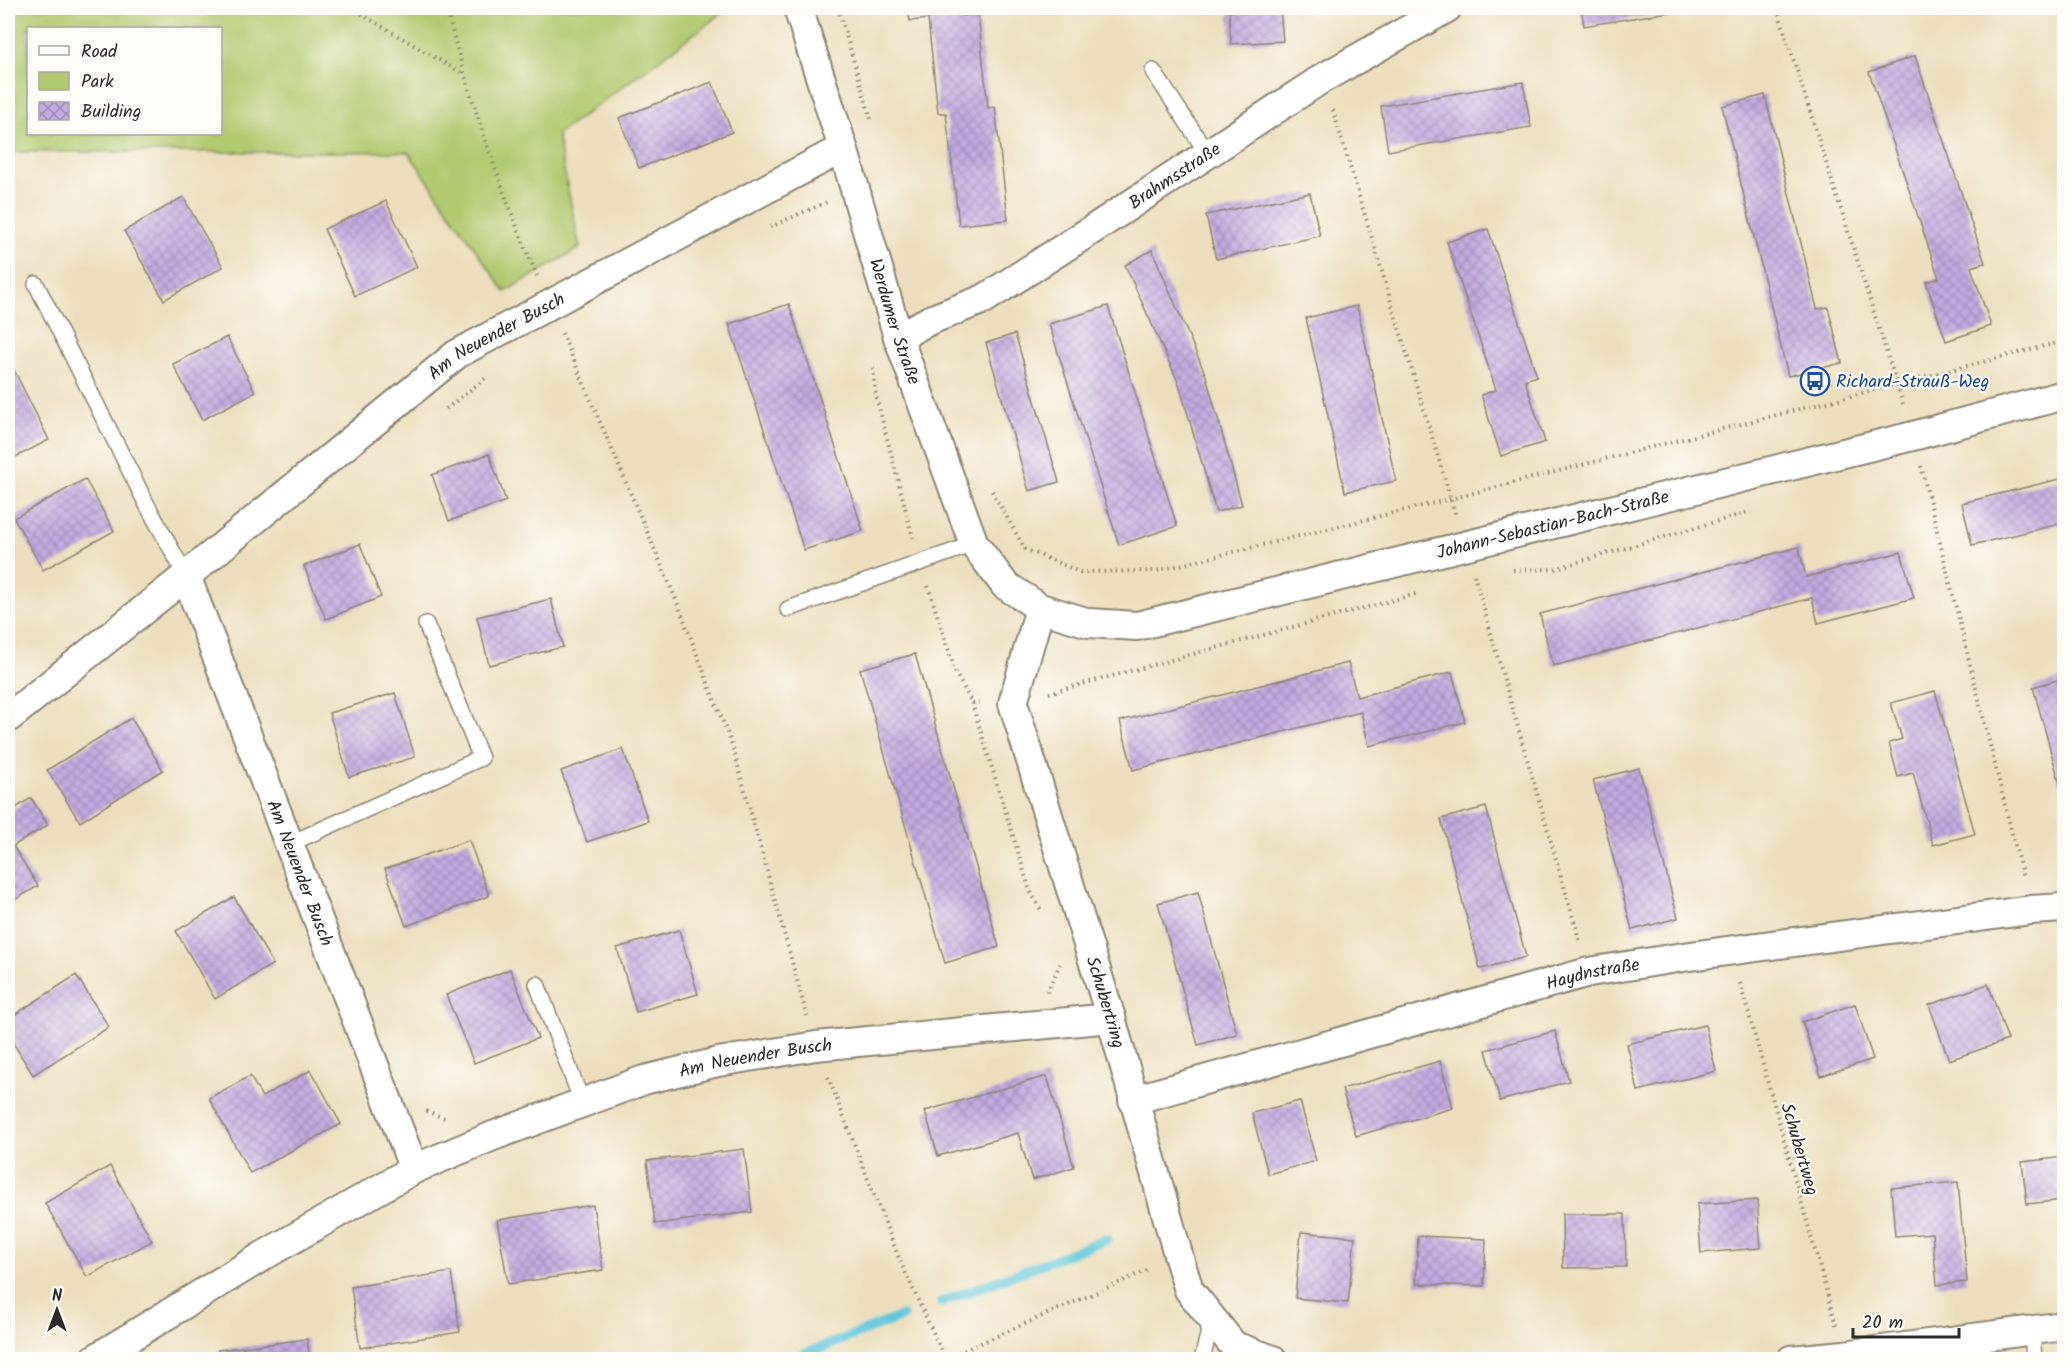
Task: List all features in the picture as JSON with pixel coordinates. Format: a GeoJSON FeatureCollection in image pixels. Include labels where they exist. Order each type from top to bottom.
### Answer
{"type":"FeatureCollection","features":[{"type":"Feature","properties":{"kind":"street","name":"Werdumer Straße"},"geometry":{"type":"LineString","coordinates":[[798,8],[843,148],[898,337],[974,544],[1005,585],[1040,608]]}},
{"type":"Feature","properties":{"kind":"street","name":"Brahmsstraße"},"geometry":{"type":"LineString","coordinates":[[898,337],[930,320],[984,299],[1323,78],[1433,11]]}},
{"type":"Feature","properties":{"kind":"street","name":"Am Neuender Busch"},"geometry":{"type":"LineString","coordinates":[[8,718],[458,354],[843,148]]}},
{"type":"Feature","properties":{"kind":"street","name":"Johann-Sebastian-Bach-Straße"},"geometry":{"type":"LineString","coordinates":[[1040,608],[1089,623],[1137,626],[1913,436],[2064,395]]}},
{"type":"Feature","properties":{"kind":"street","name":"Am Neuender Busch"},"geometry":{"type":"LineString","coordinates":[[186,576],[414,1169]]}},
{"type":"Feature","properties":{"kind":"street"},"geometry":{"type":"LineString","coordinates":[[1013,703],[1040,608]]}},
{"type":"Feature","properties":{"kind":"street","name":"Schubertring"},"geometry":{"type":"LineString","coordinates":[[1013,703],[1111,1018],[1190,1290],[1234,1346],[1273,1359]]}},
{"type":"Feature","properties":{"kind":"street","name":"Haydnstraße"},"geometry":{"type":"LineString","coordinates":[[1133,1100],[1589,972],[1731,950],[2031,910],[2064,908]]}},
{"type":"Feature","properties":{"kind":"street","name":"Am Neuender Busch"},"geometry":{"type":"LineString","coordinates":[[93,1359],[263,1256],[414,1169],[493,1136],[644,1080],[697,1067],[816,1046],[1111,1018]]}},
{"type":"Feature","properties":{"kind":"street"},"geometry":{"type":"LineString","coordinates":[[1791,1359],[1844,1355],[2064,1326]]}},
{"type":"Feature","properties":{"kind":"lane"},"geometry":{"type":"LineString","coordinates":[[1153,71],[1208,154]]}},
{"type":"Feature","properties":{"kind":"lane"},"geometry":{"type":"LineString","coordinates":[[36,285],[146,503],[186,576]]}},
{"type":"Feature","properties":{"kind":"lane"},"geometry":{"type":"LineString","coordinates":[[788,609],[974,544]]}},
{"type":"Feature","properties":{"kind":"lane"},"geometry":{"type":"LineString","coordinates":[[289,844],[481,758],[426,624]]}},
{"type":"Feature","properties":{"kind":"lane"},"geometry":{"type":"LineString","coordinates":[[537,984],[582,1102]]}},
{"type":"Feature","properties":{"kind":"lane"},"geometry":{"type":"LineString","coordinates":[[1202,1359],[1212,1318]]}},
{"type":"Feature","properties":{"kind":"lane"},"geometry":{"type":"LineString","coordinates":[[2032,1330],[2034,1359]]}},
{"type":"Feature","properties":{"kind":"path"},"geometry":{"type":"LineString","coordinates":[[351,8],[464,75]]}},
{"type":"Feature","properties":{"kind":"path"},"geometry":{"type":"LineString","coordinates":[[446,8],[464,75],[510,213],[675,597],[733,748],[816,1046],[900,1261],[943,1359],[1179,1258]]}},
{"type":"Feature","properties":{"kind":"path"},"geometry":{"type":"LineString","coordinates":[[838,8],[872,122]]}},
{"type":"Feature","properties":{"kind":"path"},"geometry":{"type":"LineString","coordinates":[[767,228],[830,200],[834,210]]}},
{"type":"Feature","properties":{"kind":"path"},"geometry":{"type":"LineString","coordinates":[[991,490],[1025,549],[1080,572],[1156,571],[1450,499],[2064,341]]}},
{"type":"Feature","properties":{"kind":"path"},"geometry":{"type":"LineString","coordinates":[[872,366],[876,396],[920,562],[956,674],[972,703],[1030,891],[1042,911]]}},
{"type":"Feature","properties":{"kind":"path"},"geometry":{"type":"LineString","coordinates":[[445,410],[492,374]]}},
{"type":"Feature","properties":{"kind":"path"},"geometry":{"type":"LineString","coordinates":[[1505,572],[1515,569],[1554,569],[1760,509]]}},
{"type":"Feature","properties":{"kind":"path"},"geometry":{"type":"LineString","coordinates":[[1475,578],[1485,576]]}},
{"type":"Feature","properties":{"kind":"path"},"geometry":{"type":"LineString","coordinates":[[972,703],[1001,706],[1417,594]]}},
{"type":"Feature","properties":{"kind":"path","name":"Schubertweg"},"geometry":{"type":"LineString","coordinates":[[1731,950],[1844,1355]]}},
{"type":"Feature","properties":{"kind":"path"},"geometry":{"type":"LineString","coordinates":[[1045,997],[1061,961]]}},
{"type":"Feature","properties":{"kind":"path"},"geometry":{"type":"LineString","coordinates":[[416,1108],[450,1119]]}},
{"type":"Feature","properties":{"kind":"green space"},"geometry":{"type":"Polygon","coordinates":[[[8,8],[729,8],[557,135],[580,248],[505,292],[408,152],[8,152],[8,8]]]}},
{"type":"Feature","properties":{"kind":"building"},"geometry":{"type":"Polygon","coordinates":[[[908,8],[962,8],[963,16],[978,14],[988,108],[995,107],[1008,220],[959,225],[946,113],[938,113],[928,19],[910,21],[908,8]]]}},
{"type":"Feature","properties":{"kind":"building"},"geometry":{"type":"Polygon","coordinates":[[[1229,8],[1280,8],[1283,41],[1231,44],[1229,8]]]}},
{"type":"Feature","properties":{"kind":"building"},"geometry":{"type":"Polygon","coordinates":[[[1581,8],[1688,8],[1688,9],[1584,26],[1581,8]]]}},
{"type":"Feature","properties":{"kind":"building"},"geometry":{"type":"Polygon","coordinates":[[[1915,56],[1985,263],[1971,267],[1991,326],[1946,341],[1926,282],[1939,278],[1869,72],[1915,56]]]}},
{"type":"Feature","properties":{"kind":"building"},"geometry":{"type":"Polygon","coordinates":[[[712,82],[732,132],[639,168],[619,118],[712,82]]]}},
{"type":"Feature","properties":{"kind":"building"},"geometry":{"type":"Polygon","coordinates":[[[1523,82],[1531,127],[1388,151],[1381,106],[1523,82]]]}},
{"type":"Feature","properties":{"kind":"building"},"geometry":{"type":"Polygon","coordinates":[[[1765,95],[1817,309],[1828,307],[1842,363],[1788,376],[1722,106],[1765,95]]]}},
{"type":"Feature","properties":{"kind":"building"},"geometry":{"type":"Polygon","coordinates":[[[1310,193],[1320,236],[1216,259],[1206,215],[1310,193]]]}},
{"type":"Feature","properties":{"kind":"building"},"geometry":{"type":"Polygon","coordinates":[[[183,197],[223,267],[164,300],[124,231],[183,197]]]}},
{"type":"Feature","properties":{"kind":"building"},"geometry":{"type":"Polygon","coordinates":[[[386,201],[417,267],[355,296],[324,229],[386,201]]]}},
{"type":"Feature","properties":{"kind":"building"},"geometry":{"type":"Polygon","coordinates":[[[1488,229],[1537,376],[1525,380],[1545,442],[1501,456],[1481,395],[1496,390],[1447,242],[1488,229]]]}},
{"type":"Feature","properties":{"kind":"building"},"geometry":{"type":"Polygon","coordinates":[[[1152,250],[1206,376],[1242,505],[1216,512],[1179,384],[1125,265],[1152,250]]]}},
{"type":"Feature","properties":{"kind":"building"},"geometry":{"type":"Polygon","coordinates":[[[789,304],[863,531],[804,550],[729,324],[789,304]]]}},
{"type":"Feature","properties":{"kind":"building"},"geometry":{"type":"Polygon","coordinates":[[[1108,306],[1177,526],[1119,545],[1049,324],[1108,306]]]}},
{"type":"Feature","properties":{"kind":"building"},"geometry":{"type":"Polygon","coordinates":[[[1357,306],[1396,481],[1345,492],[1306,318],[1357,306]]]}},
{"type":"Feature","properties":{"kind":"building"},"geometry":{"type":"Polygon","coordinates":[[[1015,334],[1059,482],[1029,491],[986,343],[1015,334]]]}},
{"type":"Feature","properties":{"kind":"building"},"geometry":{"type":"Polygon","coordinates":[[[227,337],[255,392],[202,420],[173,364],[227,337]]]}},
{"type":"Feature","properties":{"kind":"building"},"geometry":{"type":"Polygon","coordinates":[[[8,358],[49,440],[8,461],[8,358]]]}},
{"type":"Feature","properties":{"kind":"building"},"geometry":{"type":"Polygon","coordinates":[[[489,454],[506,501],[449,521],[432,475],[489,454]]]}},
{"type":"Feature","properties":{"kind":"building"},"geometry":{"type":"Polygon","coordinates":[[[2064,478],[2064,523],[1972,545],[1962,503],[2064,478]]]}},
{"type":"Feature","properties":{"kind":"building"},"geometry":{"type":"Polygon","coordinates":[[[85,479],[114,531],[43,570],[14,518],[85,479]]]}},
{"type":"Feature","properties":{"kind":"building"},"geometry":{"type":"Polygon","coordinates":[[[360,544],[381,597],[326,619],[304,566],[360,544]]]}},
{"type":"Feature","properties":{"kind":"building"},"geometry":{"type":"Polygon","coordinates":[[[1799,547],[1806,577],[1901,552],[1914,598],[1818,623],[1812,598],[1553,666],[1540,614],[1799,547]]]}},
{"type":"Feature","properties":{"kind":"building"},"geometry":{"type":"Polygon","coordinates":[[[551,599],[563,647],[489,665],[477,617],[551,599]]]}},
{"type":"Feature","properties":{"kind":"building"},"geometry":{"type":"Polygon","coordinates":[[[915,654],[999,947],[945,963],[860,669],[915,654]]]}},
{"type":"Feature","properties":{"kind":"building"},"geometry":{"type":"Polygon","coordinates":[[[1348,663],[1357,697],[1452,672],[1465,722],[1369,746],[1361,712],[1133,770],[1120,721],[1348,663]]]}},
{"type":"Feature","properties":{"kind":"building"},"geometry":{"type":"Polygon","coordinates":[[[2064,678],[2064,799],[2033,687],[2064,678]]]}},
{"type":"Feature","properties":{"kind":"building"},"geometry":{"type":"Polygon","coordinates":[[[1935,691],[1975,834],[1933,845],[1913,773],[1898,777],[1889,743],[1902,739],[1891,703],[1935,691]]]}},
{"type":"Feature","properties":{"kind":"building"},"geometry":{"type":"Polygon","coordinates":[[[395,693],[415,757],[349,777],[329,713],[395,693]]]}},
{"type":"Feature","properties":{"kind":"building"},"geometry":{"type":"Polygon","coordinates":[[[131,718],[163,770],[80,822],[47,770],[131,718]]]}},
{"type":"Feature","properties":{"kind":"building"},"geometry":{"type":"Polygon","coordinates":[[[623,749],[648,821],[587,842],[561,771],[623,749]]]}},
{"type":"Feature","properties":{"kind":"building"},"geometry":{"type":"Polygon","coordinates":[[[1639,768],[1678,918],[1632,930],[1593,780],[1639,768]]]}},
{"type":"Feature","properties":{"kind":"building"},"geometry":{"type":"Polygon","coordinates":[[[31,798],[48,825],[13,846],[38,886],[8,904],[8,813],[31,798]]]}},
{"type":"Feature","properties":{"kind":"building"},"geometry":{"type":"Polygon","coordinates":[[[1486,807],[1526,957],[1480,969],[1441,819],[1486,807]]]}},
{"type":"Feature","properties":{"kind":"building"},"geometry":{"type":"Polygon","coordinates":[[[469,840],[489,896],[406,926],[385,869],[469,840]]]}},
{"type":"Feature","properties":{"kind":"building"},"geometry":{"type":"Polygon","coordinates":[[[1198,892],[1237,1034],[1198,1045],[1158,903],[1198,892]]]}},
{"type":"Feature","properties":{"kind":"building"},"geometry":{"type":"Polygon","coordinates":[[[234,897],[273,964],[215,999],[176,931],[234,897]]]}},
{"type":"Feature","properties":{"kind":"building"},"geometry":{"type":"Polygon","coordinates":[[[679,930],[698,994],[636,1012],[617,948],[679,930]]]}},
{"type":"Feature","properties":{"kind":"building"},"geometry":{"type":"Polygon","coordinates":[[[510,969],[538,1038],[474,1063],[446,995],[510,969]]]}},
{"type":"Feature","properties":{"kind":"building"},"geometry":{"type":"Polygon","coordinates":[[[76,975],[109,1027],[33,1075],[8,1035],[8,1019],[76,975]]]}},
{"type":"Feature","properties":{"kind":"building"},"geometry":{"type":"Polygon","coordinates":[[[1988,984],[2008,1040],[1949,1060],[1929,1005],[1988,984]]]}},
{"type":"Feature","properties":{"kind":"building"},"geometry":{"type":"Polygon","coordinates":[[[1855,1004],[1873,1059],[1821,1076],[1802,1022],[1855,1004]]]}},
{"type":"Feature","properties":{"kind":"building"},"geometry":{"type":"Polygon","coordinates":[[[1705,1025],[1716,1071],[1638,1091],[1627,1044],[1705,1025]]]}},
{"type":"Feature","properties":{"kind":"building"},"geometry":{"type":"Polygon","coordinates":[[[1555,1031],[1569,1081],[1500,1101],[1486,1050],[1555,1031]]]}},
{"type":"Feature","properties":{"kind":"building"},"geometry":{"type":"Polygon","coordinates":[[[1440,1061],[1453,1108],[1356,1136],[1342,1089],[1440,1061]]]}},
{"type":"Feature","properties":{"kind":"building"},"geometry":{"type":"Polygon","coordinates":[[[311,1070],[341,1124],[250,1173],[209,1098],[250,1076],[262,1097],[311,1070]]]}},
{"type":"Feature","properties":{"kind":"building"},"geometry":{"type":"Polygon","coordinates":[[[1047,1076],[1074,1167],[1032,1180],[1018,1133],[938,1156],[925,1111],[1047,1076]]]}},
{"type":"Feature","properties":{"kind":"building"},"geometry":{"type":"Polygon","coordinates":[[[1300,1101],[1316,1161],[1268,1174],[1252,1113],[1300,1101]]]}},
{"type":"Feature","properties":{"kind":"building"},"geometry":{"type":"Polygon","coordinates":[[[744,1149],[752,1212],[655,1224],[647,1161],[744,1149]]]}},
{"type":"Feature","properties":{"kind":"building"},"geometry":{"type":"Polygon","coordinates":[[[2064,1157],[2064,1200],[2027,1204],[2022,1162],[2064,1157]]]}},
{"type":"Feature","properties":{"kind":"building"},"geometry":{"type":"Polygon","coordinates":[[[110,1166],[152,1241],[87,1277],[45,1203],[110,1166]]]}},
{"type":"Feature","properties":{"kind":"building"},"geometry":{"type":"Polygon","coordinates":[[[1958,1182],[1967,1282],[1937,1285],[1932,1233],[1895,1236],[1891,1188],[1958,1182]]]}},
{"type":"Feature","properties":{"kind":"building"},"geometry":{"type":"Polygon","coordinates":[[[1757,1200],[1761,1248],[1701,1253],[1697,1204],[1757,1200]]]}},
{"type":"Feature","properties":{"kind":"building"},"geometry":{"type":"Polygon","coordinates":[[[593,1205],[603,1270],[508,1284],[497,1220],[593,1205]]]}},
{"type":"Feature","properties":{"kind":"building"},"geometry":{"type":"Polygon","coordinates":[[[1562,1214],[1625,1214],[1626,1267],[1563,1268],[1562,1214]]]}},
{"type":"Feature","properties":{"kind":"building"},"geometry":{"type":"Polygon","coordinates":[[[1301,1232],[1355,1237],[1348,1303],[1295,1298],[1301,1232]]]}},
{"type":"Feature","properties":{"kind":"building"},"geometry":{"type":"Polygon","coordinates":[[[1418,1236],[1486,1239],[1484,1286],[1416,1284],[1418,1236]]]}},
{"type":"Feature","properties":{"kind":"building"},"geometry":{"type":"Polygon","coordinates":[[[451,1272],[460,1332],[360,1348],[351,1287],[451,1272]]]}},
{"type":"Feature","properties":{"kind":"building"},"geometry":{"type":"Polygon","coordinates":[[[307,1339],[310,1360],[219,1360],[218,1350],[307,1339]]]}},
{"type":"Feature","properties":{"kind":"waterway"},"geometry":{"type":"LineString","coordinates":[[942,1302],[1107,1239]]}},
{"type":"Feature","properties":{"kind":"waterway"},"geometry":{"type":"LineString","coordinates":[[789,1360],[903,1316]]}},
{"type":"Feature","properties":{"kind":"place","name":"Richard-Strauß-Weg"},"geometry":{"type":"Point","coordinates":[1815,381]}}]}
